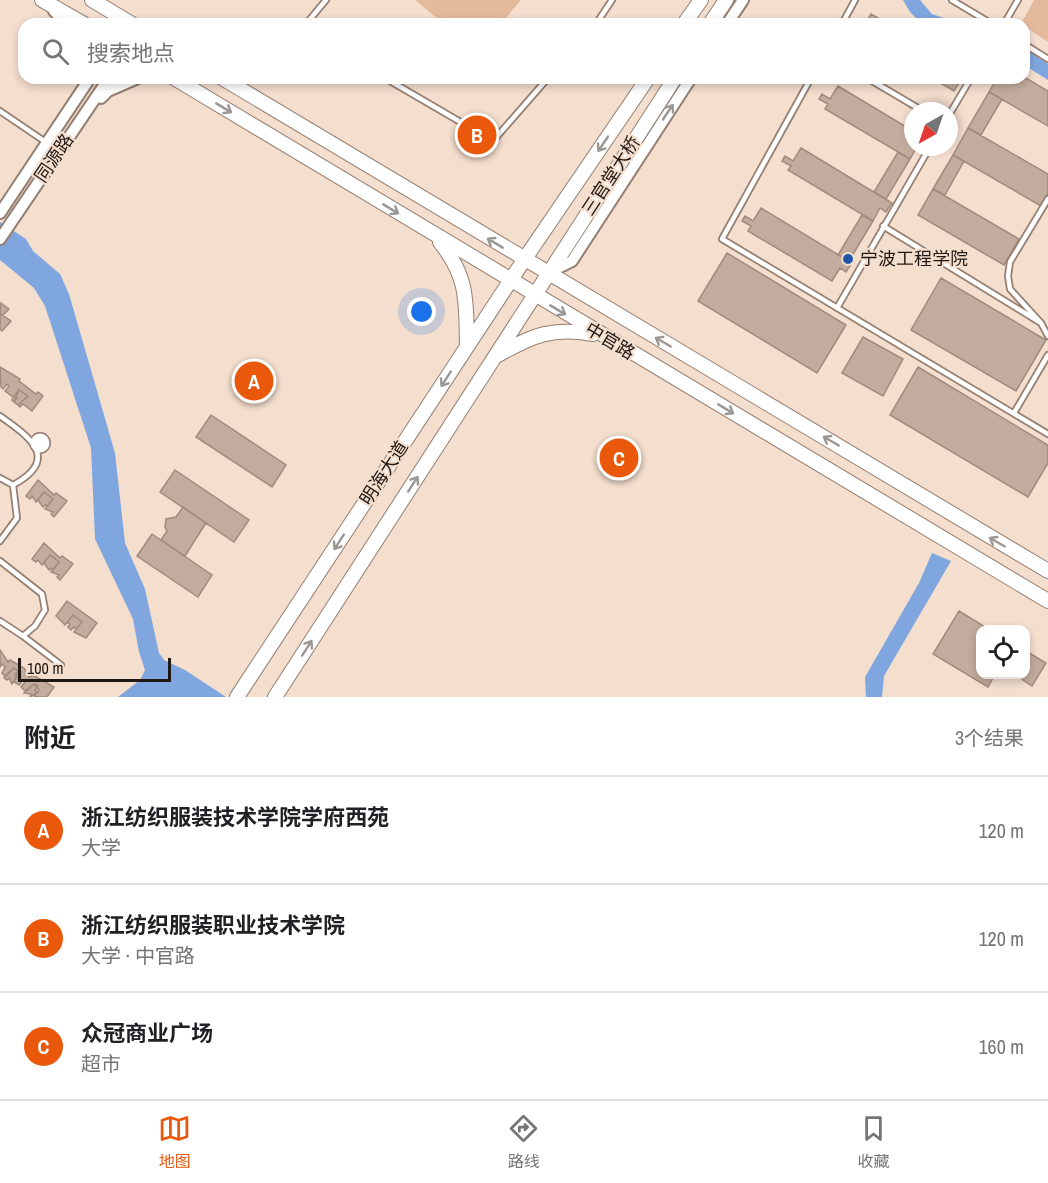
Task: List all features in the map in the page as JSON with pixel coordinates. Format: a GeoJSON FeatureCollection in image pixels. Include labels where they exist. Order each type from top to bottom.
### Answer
{"type":"FeatureCollection","features":[{"type":"Feature","properties":{"kind":"main road"},"geometry":{"type":"LineString","coordinates":[[43,0],[74,18]]}},
{"type":"Feature","properties":{"kind":"main road"},"geometry":{"type":"LineString","coordinates":[[92,0],[121,18]]}},
{"type":"Feature","properties":{"kind":"main road"},"geometry":{"type":"LineString","coordinates":[[688,18],[701,0]]}},
{"type":"Feature","properties":{"kind":"main road"},"geometry":{"type":"LineString","coordinates":[[714,18],[726,0]]}},
{"type":"Feature","properties":{"kind":"main road","name":"中官路"},"geometry":{"type":"LineString","coordinates":[[183,84],[534,296],[1048,601]]}},
{"type":"Feature","properties":{"kind":"main road","name":"中官路"},"geometry":{"type":"LineString","coordinates":[[232,84],[1048,571]]}},
{"type":"Feature","properties":{"kind":"main road","name":"三官堂大桥"},"geometry":{"type":"LineString","coordinates":[[524,260],[644,84]]}},
{"type":"Feature","properties":{"kind":"main road","name":"三官堂大桥"},"geometry":{"type":"LineString","coordinates":[[547,274],[671,84]]}},
{"type":"Feature","properties":{"kind":"main road"},"geometry":{"type":"LineString","coordinates":[[433,234],[455,261],[464,286],[467,347]]}},
{"type":"Feature","properties":{"kind":"main road","name":"明海大道"},"geometry":{"type":"LineString","coordinates":[[240,692],[524,260]]}},
{"type":"Feature","properties":{"kind":"main road","name":"明海大道"},"geometry":{"type":"LineString","coordinates":[[275,697],[547,274]]}},
{"type":"Feature","properties":{"kind":"main road"},"geometry":{"type":"LineString","coordinates":[[494,358],[524,340],[550,331],[568,330],[600,335]]}},
{"type":"Feature","properties":{"kind":"street"},"geometry":{"type":"LineString","coordinates":[[43,0],[61,18]]}},
{"type":"Feature","properties":{"kind":"street"},"geometry":{"type":"LineString","coordinates":[[731,18],[743,0]]}},
{"type":"Feature","properties":{"kind":"street"},"geometry":{"type":"LineString","coordinates":[[70,108],[77,84]]}},
{"type":"Feature","properties":{"kind":"street","name":"同源路"},"geometry":{"type":"LineString","coordinates":[[0,213],[86,84]]}},
{"type":"Feature","properties":{"kind":"street","name":"同源路"},"geometry":{"type":"LineString","coordinates":[[0,239],[105,84]]}},
{"type":"Feature","properties":{"kind":"street"},"geometry":{"type":"LineString","coordinates":[[84,116],[108,91],[124,84]]}},
{"type":"Feature","properties":{"kind":"street"},"geometry":{"type":"LineString","coordinates":[[547,274],[572,261],[687,84]]}},
{"type":"Feature","properties":{"kind":"lane"},"geometry":{"type":"LineString","coordinates":[[311,18],[326,0]]}},
{"type":"Feature","properties":{"kind":"lane"},"geometry":{"type":"LineString","coordinates":[[600,18],[612,0]]}},
{"type":"Feature","properties":{"kind":"lane"},"geometry":{"type":"LineString","coordinates":[[845,18],[855,0]]}},
{"type":"Feature","properties":{"kind":"lane"},"geometry":{"type":"LineString","coordinates":[[952,0],[982,18]]}},
{"type":"Feature","properties":{"kind":"lane"},"geometry":{"type":"LineString","coordinates":[[1008,18],[1018,0]]}},
{"type":"Feature","properties":{"kind":"lane"},"geometry":{"type":"LineString","coordinates":[[1030,48],[1048,58]]}},
{"type":"Feature","properties":{"kind":"lane"},"geometry":{"type":"LineString","coordinates":[[396,84],[493,141],[544,84]]}},
{"type":"Feature","properties":{"kind":"lane"},"geometry":{"type":"LineString","coordinates":[[808,84],[722,239],[1048,434]]}},
{"type":"Feature","properties":{"kind":"lane"},"geometry":{"type":"LineString","coordinates":[[877,84],[908,102]]}},
{"type":"Feature","properties":{"kind":"lane"},"geometry":{"type":"LineString","coordinates":[[957,102],[968,84]]}},
{"type":"Feature","properties":{"kind":"lane"},"geometry":{"type":"LineString","coordinates":[[0,111],[46,143]]}},
{"type":"Feature","properties":{"kind":"lane"},"geometry":{"type":"LineString","coordinates":[[837,308],[925,156]]}},
{"type":"Feature","properties":{"kind":"lane"},"geometry":{"type":"LineString","coordinates":[[1048,200],[1010,262],[1008,276],[1010,290],[1041,323],[1048,336]]}},
{"type":"Feature","properties":{"kind":"lane"},"geometry":{"type":"LineString","coordinates":[[883,226],[1041,323]]}},
{"type":"Feature","properties":{"kind":"lane"},"geometry":{"type":"LineString","coordinates":[[1014,413],[1048,355]]}},
{"type":"Feature","properties":{"kind":"lane"},"geometry":{"type":"LineString","coordinates":[[0,416],[29,436],[38,455],[36,470],[13,484]]}},
{"type":"Feature","properties":{"kind":"lane"},"geometry":{"type":"LineString","coordinates":[[0,478],[13,484]]}},
{"type":"Feature","properties":{"kind":"lane"},"geometry":{"type":"LineString","coordinates":[[0,541],[16,518],[13,484]]}},
{"type":"Feature","properties":{"kind":"lane"},"geometry":{"type":"LineString","coordinates":[[0,561],[42,594],[45,610],[35,626],[23,636]]}},
{"type":"Feature","properties":{"kind":"lane"},"geometry":{"type":"LineString","coordinates":[[0,621],[61,665]]}},
{"type":"Feature","properties":{"kind":"shaded area"},"geometry":{"type":"Polygon","coordinates":[[[415,0],[521,0],[506,18],[437,18],[415,0]]]}},
{"type":"Feature","properties":{"kind":"shaded area"},"geometry":{"type":"Polygon","coordinates":[[[1034,0],[1048,0],[1048,42],[1030,30],[1030,18],[1024,18],[1034,0]]]}},
{"type":"Feature","properties":{"kind":"water"},"geometry":{"type":"Polygon","coordinates":[[[903,0],[920,0],[932,14],[944,18],[916,18],[903,0]]]}},
{"type":"Feature","properties":{"kind":"water"},"geometry":{"type":"Polygon","coordinates":[[[1030,52],[1048,64],[1048,80],[1030,69],[1030,52]]]}},
{"type":"Feature","properties":{"kind":"water"},"geometry":{"type":"Polygon","coordinates":[[[0,222],[26,239],[33,251],[60,274],[69,294],[115,453],[125,543],[145,589],[159,653],[164,660],[185,670],[226,697],[118,697],[140,680],[145,670],[133,619],[95,539],[91,448],[45,306],[34,288],[0,260],[0,222]]]}},
{"type":"Feature","properties":{"kind":"water"},"geometry":{"type":"Polygon","coordinates":[[[932,553],[951,561],[884,676],[882,697],[866,697],[865,677],[919,583],[932,553]]]}},
{"type":"Feature","properties":{"kind":"building"},"geometry":{"type":"Polygon","coordinates":[[[1030,80],[1048,91],[1048,126],[989,92],[994,84],[1030,84],[1030,80]]]}},
{"type":"Feature","properties":{"kind":"building"},"geometry":{"type":"Polygon","coordinates":[[[942,84],[958,84],[954,91],[942,84]]]}},
{"type":"Feature","properties":{"kind":"building"},"geometry":{"type":"Polygon","coordinates":[[[838,86],[904,126],[904,155],[825,109],[828,104],[819,99],[822,94],[830,99],[838,86]]]}},
{"type":"Feature","properties":{"kind":"building"},"geometry":{"type":"Polygon","coordinates":[[[989,92],[1002,99],[981,135],[968,128],[989,92]]]}},
{"type":"Feature","properties":{"kind":"building"},"geometry":{"type":"Polygon","coordinates":[[[968,128],[1048,174],[1048,193],[1041,206],[955,156],[958,156],[958,146],[968,128]]]}},
{"type":"Feature","properties":{"kind":"building"},"geometry":{"type":"Polygon","coordinates":[[[801,148],[892,203],[886,212],[880,208],[873,221],[788,170],[791,166],[782,161],[785,156],[793,161],[801,148]]]}},
{"type":"Feature","properties":{"kind":"building"},"geometry":{"type":"Polygon","coordinates":[[[898,152],[910,159],[886,199],[874,192],[898,152]]]}},
{"type":"Feature","properties":{"kind":"building"},"geometry":{"type":"Polygon","coordinates":[[[952,156],[964,161],[945,195],[933,189],[952,156]]]}},
{"type":"Feature","properties":{"kind":"building"},"geometry":{"type":"Polygon","coordinates":[[[933,189],[1019,239],[1004,265],[918,215],[933,189]]]}},
{"type":"Feature","properties":{"kind":"building"},"geometry":{"type":"Polygon","coordinates":[[[761,208],[852,263],[846,272],[840,268],[832,281],[748,231],[751,226],[742,221],[745,216],[753,221],[761,208]]]}},
{"type":"Feature","properties":{"kind":"building"},"geometry":{"type":"Polygon","coordinates":[[[862,215],[873,221],[849,261],[838,255],[862,215]]]}},
{"type":"Feature","properties":{"kind":"building"},"geometry":{"type":"Polygon","coordinates":[[[727,253],[846,325],[817,373],[698,301],[727,253]]]}},
{"type":"Feature","properties":{"kind":"building"},"geometry":{"type":"Polygon","coordinates":[[[941,278],[1046,340],[1016,391],[911,330],[941,278]]]}},
{"type":"Feature","properties":{"kind":"building"},"geometry":{"type":"Polygon","coordinates":[[[1,303],[9,309],[3,315],[0,313],[1,303]]]}},
{"type":"Feature","properties":{"kind":"building"},"geometry":{"type":"Polygon","coordinates":[[[0,313],[11,321],[2,331],[0,329],[0,313]]]}},
{"type":"Feature","properties":{"kind":"building"},"geometry":{"type":"Polygon","coordinates":[[[863,337],[903,359],[883,396],[842,373],[863,337]]]}},
{"type":"Feature","properties":{"kind":"building"},"geometry":{"type":"Polygon","coordinates":[[[0,367],[20,379],[19,381],[36,394],[38,392],[43,396],[32,411],[23,404],[20,407],[18,405],[28,396],[19,390],[14,402],[13,397],[5,391],[9,386],[7,384],[3,389],[1,387],[0,367]]]}},
{"type":"Feature","properties":{"kind":"building"},"geometry":{"type":"Polygon","coordinates":[[[918,367],[1048,445],[1048,463],[1028,497],[890,415],[918,367]]]}},
{"type":"Feature","properties":{"kind":"building"},"geometry":{"type":"Polygon","coordinates":[[[19,390],[28,396],[18,405],[14,402],[17,398],[14,396],[19,390]]]}},
{"type":"Feature","properties":{"kind":"building"},"geometry":{"type":"Polygon","coordinates":[[[211,415],[286,465],[272,487],[196,437],[211,415]]]}},
{"type":"Feature","properties":{"kind":"building"},"geometry":{"type":"Polygon","coordinates":[[[175,470],[249,520],[234,542],[160,492],[175,470]]]}},
{"type":"Feature","properties":{"kind":"building"},"geometry":{"type":"Polygon","coordinates":[[[38,480],[54,495],[56,493],[67,501],[54,517],[51,514],[53,512],[45,509],[53,499],[44,492],[36,502],[32,496],[30,499],[26,496],[38,480]]]}},
{"type":"Feature","properties":{"kind":"building"},"geometry":{"type":"Polygon","coordinates":[[[44,492],[53,499],[43,507],[38,500],[36,502],[44,492]]]}},
{"type":"Feature","properties":{"kind":"building"},"geometry":{"type":"Polygon","coordinates":[[[183,507],[206,523],[185,556],[161,540],[167,531],[166,519],[176,517],[183,507]]]}},
{"type":"Feature","properties":{"kind":"building"},"geometry":{"type":"Polygon","coordinates":[[[152,534],[212,575],[198,597],[137,556],[152,534]]]}},
{"type":"Feature","properties":{"kind":"building"},"geometry":{"type":"Polygon","coordinates":[[[44,543],[60,558],[62,556],[73,564],[60,580],[57,577],[59,575],[51,572],[59,562],[50,555],[42,565],[38,560],[36,562],[32,559],[44,543]]]}},
{"type":"Feature","properties":{"kind":"building"},"geometry":{"type":"Polygon","coordinates":[[[50,555],[59,562],[53,570],[51,568],[49,570],[44,563],[42,565],[50,555]]]}},
{"type":"Feature","properties":{"kind":"building"},"geometry":{"type":"Polygon","coordinates":[[[67,601],[97,623],[86,638],[74,632],[82,622],[73,615],[65,625],[56,616],[67,601]]]}},
{"type":"Feature","properties":{"kind":"building"},"geometry":{"type":"Polygon","coordinates":[[[959,611],[982,625],[976,625],[976,679],[992,679],[988,687],[933,654],[959,611]]]}},
{"type":"Feature","properties":{"kind":"building"},"geometry":{"type":"Polygon","coordinates":[[[73,615],[82,622],[76,629],[74,627],[71,630],[68,622],[65,625],[73,615]]]}},
{"type":"Feature","properties":{"kind":"building"},"geometry":{"type":"Polygon","coordinates":[[[0,650],[8,662],[10,660],[24,668],[29,677],[35,676],[54,687],[47,697],[34,697],[39,690],[34,684],[25,691],[21,687],[25,682],[23,680],[19,685],[14,682],[18,671],[14,668],[5,676],[2,673],[5,667],[2,664],[0,667],[0,650]]]}},
{"type":"Feature","properties":{"kind":"building"},"geometry":{"type":"Polygon","coordinates":[[[1030,653],[1046,663],[1032,686],[1022,679],[1030,679],[1030,653]]]}},
{"type":"Feature","properties":{"kind":"building"},"geometry":{"type":"Polygon","coordinates":[[[14,668],[18,671],[12,684],[9,678],[7,680],[4,678],[14,668]]]}},
{"type":"Feature","properties":{"kind":"building"},"geometry":{"type":"Polygon","coordinates":[[[34,684],[38,686],[35,690],[38,692],[30,697],[31,694],[24,693],[34,684]]]}},
{"type":"Feature","properties":{"kind":"place","name":"浙江纺织服装职业技术学院"},"geometry":{"type":"Point","coordinates":[477,135]}},
{"type":"Feature","properties":{"kind":"place","name":"宁波工程学院"},"geometry":{"type":"Point","coordinates":[848,259]}},
{"type":"Feature","properties":{"kind":"place","name":"浙江纺织服装技术学院学府西苑"},"geometry":{"type":"Point","coordinates":[254,381]}},
{"type":"Feature","properties":{"kind":"place","name":"众冠商业广场"},"geometry":{"type":"Point","coordinates":[619,458]}}]}
